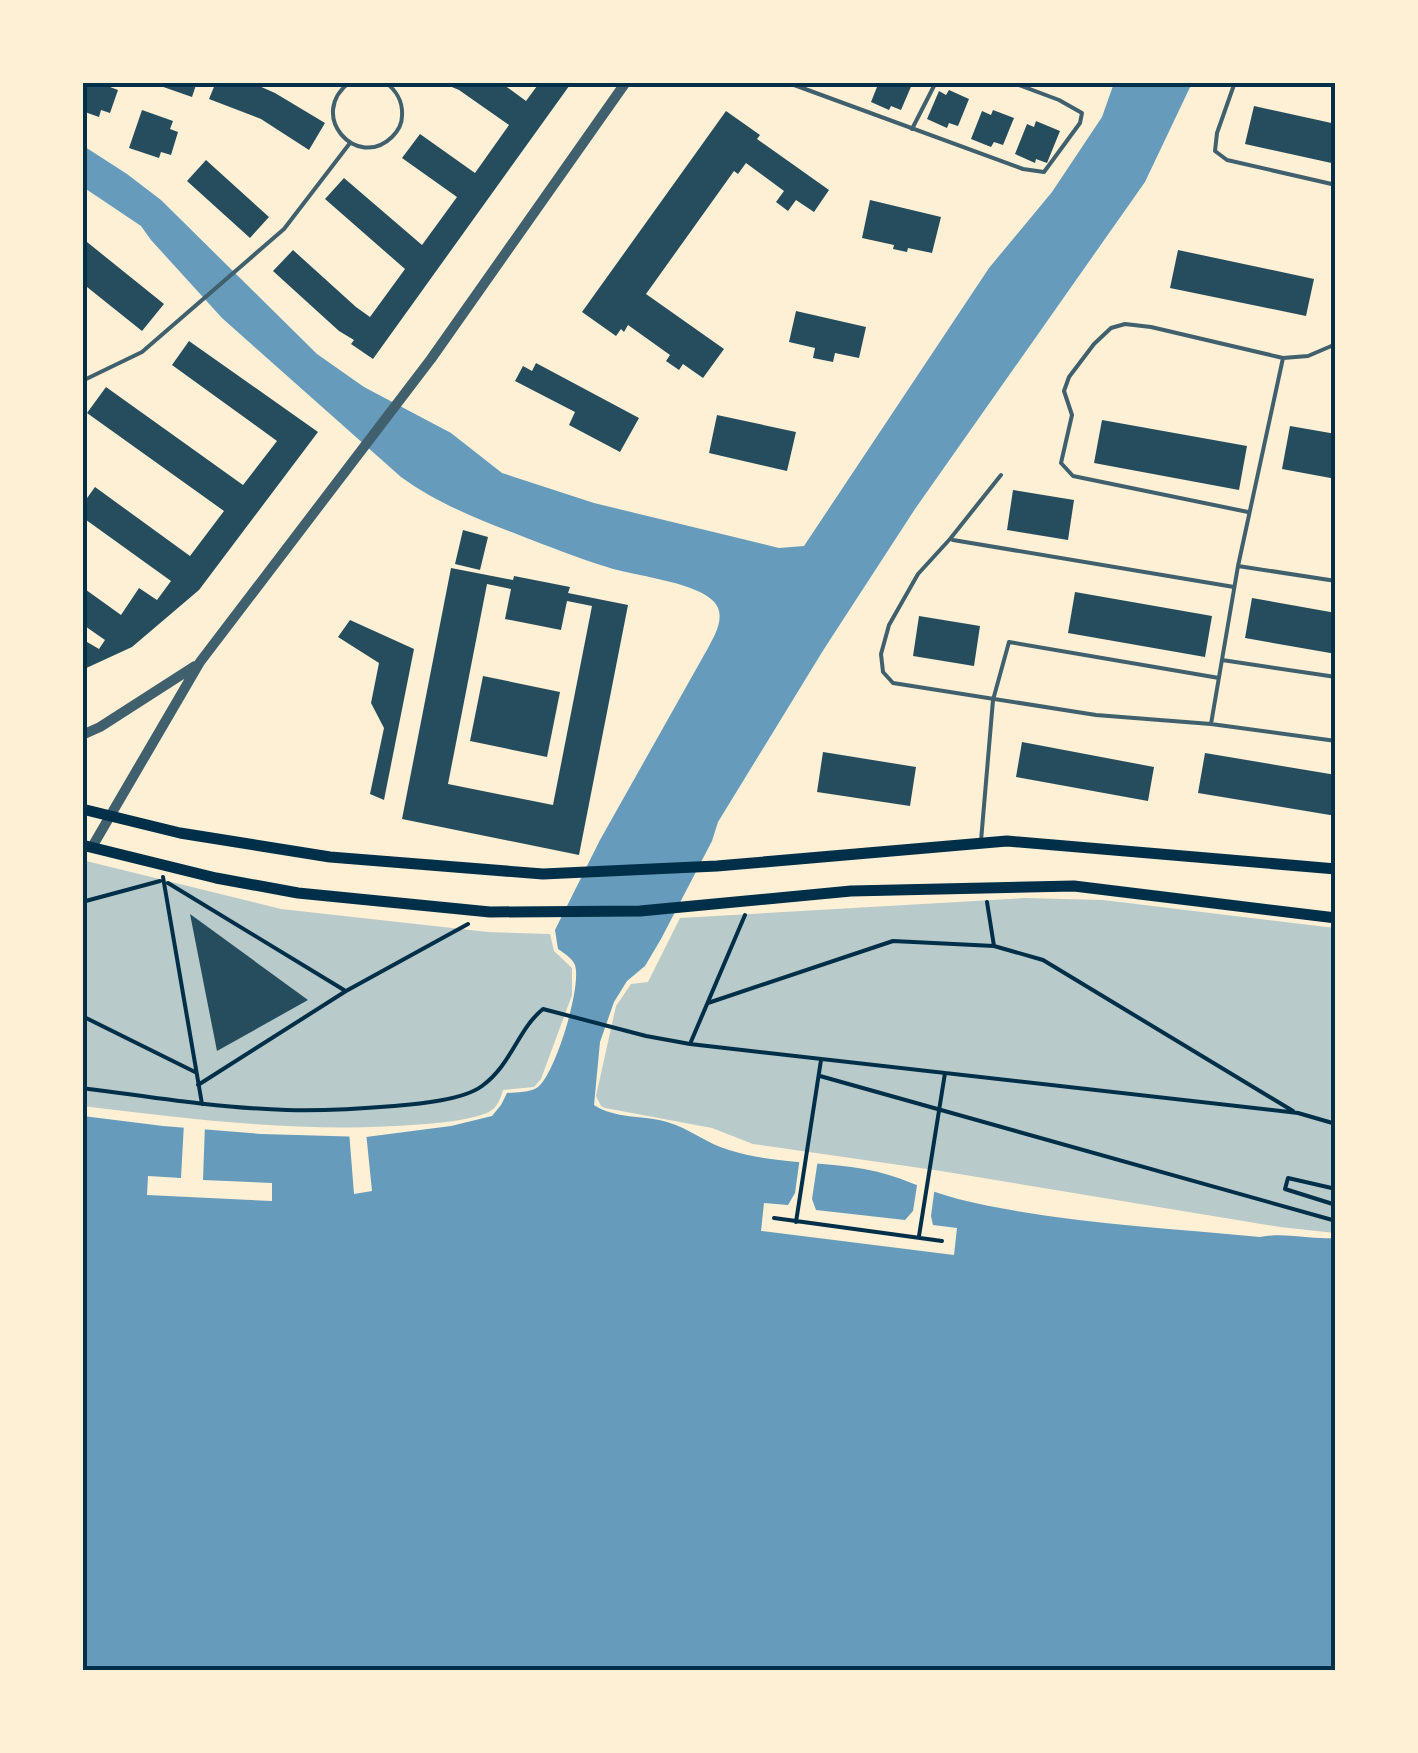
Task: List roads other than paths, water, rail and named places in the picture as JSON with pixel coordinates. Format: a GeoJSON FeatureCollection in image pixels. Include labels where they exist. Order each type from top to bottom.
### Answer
{"type":"FeatureCollection","features":[{"type":"Feature","properties":{"kind":"main road"},"geometry":{"type":"LineString","coordinates":[[82,808],[180,833],[330,857],[543,874],[717,866],[1007,840],[1336,869]]}},
{"type":"Feature","properties":{"kind":"main road"},"geometry":{"type":"LineString","coordinates":[[87,846],[216,878],[298,893],[490,912],[640,912],[850,891],[1074,886],[1336,918]]}},
{"type":"Feature","properties":{"kind":"street"},"geometry":{"type":"LineString","coordinates":[[87,846],[110,816],[200,662],[431,360],[626,82]]}},
{"type":"Feature","properties":{"kind":"street"},"geometry":{"type":"LineString","coordinates":[[82,735],[200,662]]}},
{"type":"Feature","properties":{"kind":"lane"},"geometry":{"type":"LineString","coordinates":[[350,82],[338,93],[332,115],[335,126],[350,143],[360,147],[381,145],[397,132],[403,112],[397,93],[388,83]]}},
{"type":"Feature","properties":{"kind":"lane"},"geometry":{"type":"LineString","coordinates":[[786,82],[1023,168],[1044,172],[1080,123],[1082,113],[1011,82]]}},
{"type":"Feature","properties":{"kind":"lane"},"geometry":{"type":"LineString","coordinates":[[912,129],[936,82]]}},
{"type":"Feature","properties":{"kind":"lane"},"geometry":{"type":"LineString","coordinates":[[1235,82],[1215,151],[1227,160],[1336,185]]}},
{"type":"Feature","properties":{"kind":"lane"},"geometry":{"type":"LineString","coordinates":[[82,381],[142,352],[284,229],[350,143]]}},
{"type":"Feature","properties":{"kind":"lane"},"geometry":{"type":"LineString","coordinates":[[1248,512],[1073,476],[1061,463],[1072,415],[1064,391],[1069,377],[1110,328],[1125,324],[1151,326],[1283,358],[1308,356],[1336,344]]}},
{"type":"Feature","properties":{"kind":"lane"},"geometry":{"type":"LineString","coordinates":[[1212,724],[1248,512],[1283,358]]}},
{"type":"Feature","properties":{"kind":"lane"},"geometry":{"type":"LineString","coordinates":[[1001,475],[918,574],[889,625],[881,654],[883,672],[893,683],[1096,714],[1212,724],[1336,741]]}},
{"type":"Feature","properties":{"kind":"lane"},"geometry":{"type":"LineString","coordinates":[[950,539],[1234,587]]}},
{"type":"Feature","properties":{"kind":"lane"},"geometry":{"type":"LineString","coordinates":[[1238,566],[1336,581]]}},
{"type":"Feature","properties":{"kind":"lane"},"geometry":{"type":"LineString","coordinates":[[980,844],[993,700],[1009,642],[1219,678]]}},
{"type":"Feature","properties":{"kind":"lane"},"geometry":{"type":"LineString","coordinates":[[1222,660],[1336,677]]}},
{"type":"Feature","properties":{"kind":"water"},"geometry":{"type":"Polygon","coordinates":[[[1114,83],[1192,83],[1145,182],[915,509],[718,822],[661,939],[645,966],[627,981],[614,1002],[600,1042],[594,1105],[611,1113],[667,1122],[746,1155],[876,1171],[946,1196],[995,1207],[1146,1227],[1260,1237],[1335,1238],[1335,1670],[83,1670],[83,1116],[261,1134],[366,1137],[451,1126],[492,1116],[507,1093],[538,1087],[552,1066],[575,992],[575,965],[558,949],[555,930],[600,840],[711,642],[720,617],[716,605],[702,593],[596,563],[503,529],[443,503],[401,477],[222,318],[141,226],[83,187],[82,145],[161,200],[317,354],[364,387],[451,433],[502,473],[594,503],[779,548],[804,546],[989,268],[1052,192],[1102,117],[1114,83]]]}}]}
